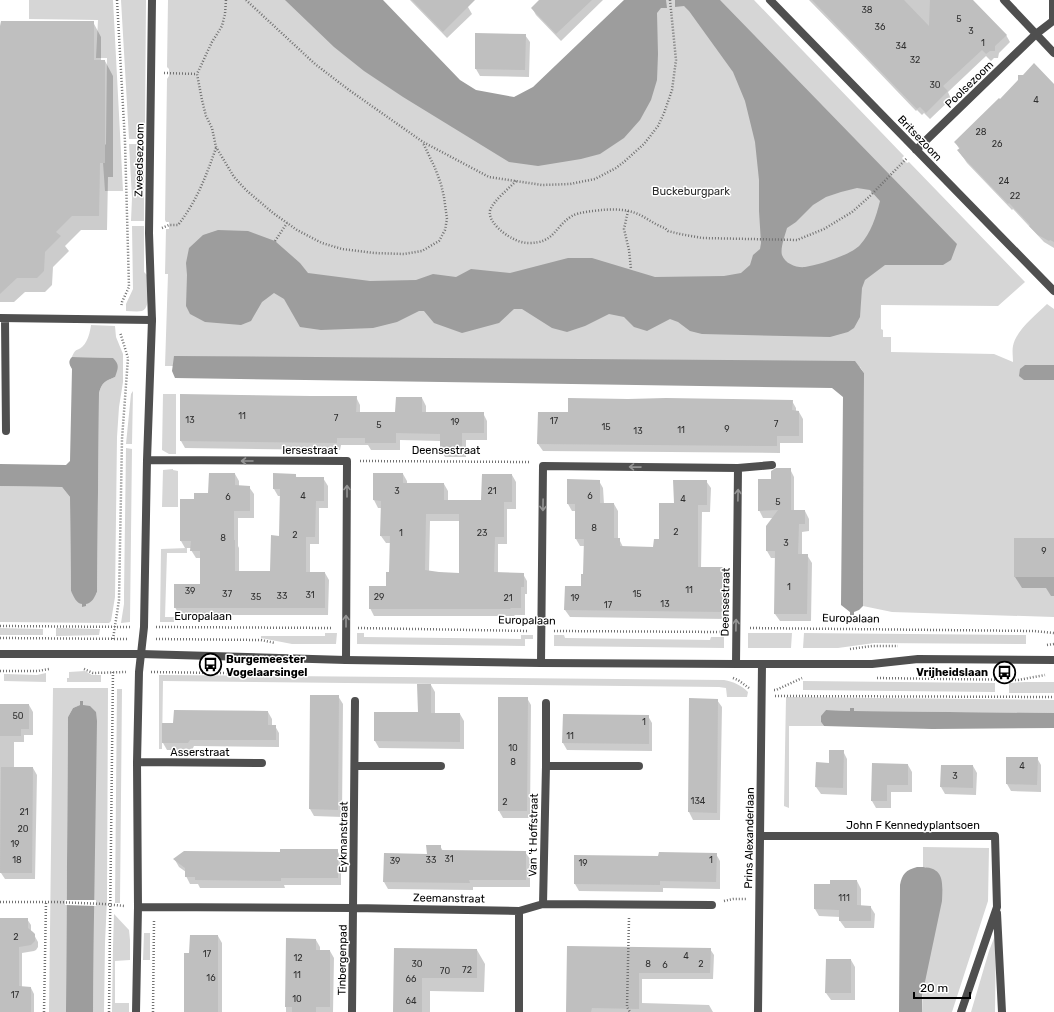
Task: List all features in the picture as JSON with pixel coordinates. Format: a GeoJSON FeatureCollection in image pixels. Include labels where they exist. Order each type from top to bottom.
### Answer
{"type":"FeatureCollection","features":[{"type":"Feature","properties":{"kind":"street","name":"Zweedsezoom"},"geometry":{"type":"LineString","coordinates":[[152,0],[149,233],[152,320]]}},
{"type":"Feature","properties":{"kind":"street","name":"Britsezoom"},"geometry":{"type":"LineString","coordinates":[[770,0],[1054,291]]}},
{"type":"Feature","properties":{"kind":"street"},"geometry":{"type":"LineString","coordinates":[[1004,0],[1054,53]]}},
{"type":"Feature","properties":{"kind":"street","name":"Poolsezoom"},"geometry":{"type":"LineString","coordinates":[[916,150],[1036,34],[1052,21],[1053,0]]}},
{"type":"Feature","properties":{"kind":"street"},"geometry":{"type":"LineString","coordinates":[[6,431],[3,319],[152,320],[147,460],[144,627],[139,672],[137,762],[138,907],[136,1012]]}},
{"type":"Feature","properties":{"kind":"street","name":"Iersestraat"},"geometry":{"type":"LineString","coordinates":[[147,460],[347,461],[346,660]]}},
{"type":"Feature","properties":{"kind":"street"},"geometry":{"type":"LineString","coordinates":[[541,663],[543,466],[738,468],[772,465]]}},
{"type":"Feature","properties":{"kind":"street","name":"Deensestraat"},"geometry":{"type":"LineString","coordinates":[[736,664],[738,468]]}},
{"type":"Feature","properties":{"kind":"street"},"geometry":{"type":"LineString","coordinates":[[0,654],[113,653],[346,660],[541,663],[872,664],[918,659],[1054,660]]}},
{"type":"Feature","properties":{"kind":"street","name":"Prins Alexanderlaan"},"geometry":{"type":"LineString","coordinates":[[758,1012],[762,664]]}},
{"type":"Feature","properties":{"kind":"street","name":"Eykmanstraat"},"geometry":{"type":"LineString","coordinates":[[353,908],[355,701]]}},
{"type":"Feature","properties":{"kind":"street","name":"Van 't Hoffstraat"},"geometry":{"type":"LineString","coordinates":[[543,904],[546,703]]}},
{"type":"Feature","properties":{"kind":"street","name":"Asserstraat"},"geometry":{"type":"LineString","coordinates":[[137,762],[262,763]]}},
{"type":"Feature","properties":{"kind":"street"},"geometry":{"type":"LineString","coordinates":[[355,766],[441,766]]}},
{"type":"Feature","properties":{"kind":"street"},"geometry":{"type":"LineString","coordinates":[[546,766],[639,766]]}},
{"type":"Feature","properties":{"kind":"street","name":"John F Kennedyplantsoen"},"geometry":{"type":"LineString","coordinates":[[760,836],[995,836],[1002,1012]]}},
{"type":"Feature","properties":{"kind":"street","name":"Zeemanstraat"},"geometry":{"type":"LineString","coordinates":[[138,907],[519,910],[543,904],[712,905]]}},
{"type":"Feature","properties":{"kind":"street","name":"John F Kennedyplantsoen"},"geometry":{"type":"LineString","coordinates":[[961,1012],[997,907]]}},
{"type":"Feature","properties":{"kind":"street","name":"Tinbergenpad"},"geometry":{"type":"LineString","coordinates":[[352,1012],[353,908]]}},
{"type":"Feature","properties":{"kind":"street"},"geometry":{"type":"LineString","coordinates":[[519,910],[519,1012]]}},
{"type":"Feature","properties":{"kind":"path"},"geometry":{"type":"LineString","coordinates":[[226,0],[222,26],[212,42],[197,74],[202,100],[206,116],[212,128],[216,147],[234,177],[246,190],[273,213],[297,230],[322,243],[342,249],[374,253],[404,254],[422,251],[439,241],[445,230],[447,219],[441,184],[423,142]]}},
{"type":"Feature","properties":{"kind":"path"},"geometry":{"type":"LineString","coordinates":[[246,0],[315,64],[423,142],[489,177],[542,185],[570,184],[595,179],[625,162],[644,144],[658,126],[672,90],[676,60],[670,0]]}},
{"type":"Feature","properties":{"kind":"path"},"geometry":{"type":"LineString","coordinates":[[152,72],[197,74]]}},
{"type":"Feature","properties":{"kind":"path"},"geometry":{"type":"LineString","coordinates":[[149,233],[169,225],[178,225],[188,213],[198,193],[216,147]]}},
{"type":"Feature","properties":{"kind":"path"},"geometry":{"type":"LineString","coordinates":[[516,181],[490,208],[490,214],[492,221],[502,232],[512,238],[524,242],[539,242],[548,239],[572,216],[603,210],[628,211],[637,213],[668,231],[702,238],[797,240],[824,229],[852,212],[916,150]]}},
{"type":"Feature","properties":{"kind":"path"},"geometry":{"type":"LineString","coordinates":[[628,211],[624,229],[629,250],[631,269]]}},
{"type":"Feature","properties":{"kind":"path"},"geometry":{"type":"LineString","coordinates":[[275,241],[287,223]]}},
{"type":"Feature","properties":{"kind":"path","name":"Deensestraat"},"geometry":{"type":"LineString","coordinates":[[347,461],[529,461],[543,466]]}},
{"type":"Feature","properties":{"kind":"path","name":"Europalaan"},"geometry":{"type":"LineString","coordinates":[[0,626],[177,626],[736,632],[750,628],[1054,632]]}},
{"type":"Feature","properties":{"kind":"path"},"geometry":{"type":"LineString","coordinates":[[0,638],[261,640],[280,644]]}},
{"type":"Feature","properties":{"kind":"path"},"geometry":{"type":"LineString","coordinates":[[108,1012],[113,638]]}},
{"type":"Feature","properties":{"kind":"path"},"geometry":{"type":"LineString","coordinates":[[876,678],[1018,680],[1050,674]]}},
{"type":"Feature","properties":{"kind":"path"},"geometry":{"type":"LineString","coordinates":[[762,693],[776,690],[801,678],[808,678]]}},
{"type":"Feature","properties":{"kind":"path"},"geometry":{"type":"LineString","coordinates":[[762,693],[1054,697]]}},
{"type":"Feature","properties":{"kind":"path"},"geometry":{"type":"LineString","coordinates":[[712,905],[733,899],[759,899]]}},
{"type":"Feature","properties":{"kind":"path"},"geometry":{"type":"LineString","coordinates":[[0,902],[57,902],[110,905]]}},
{"type":"Feature","properties":{"kind":"path"},"geometry":{"type":"LineString","coordinates":[[44,1012],[46,902]]}},
{"type":"Feature","properties":{"kind":"path"},"geometry":{"type":"LineString","coordinates":[[629,905],[627,1007],[630,1012]]}},
{"type":"Feature","properties":{"kind":"path"},"geometry":{"type":"LineString","coordinates":[[153,1012],[154,907]]}},
{"type":"Feature","properties":{"kind":"green space"},"geometry":{"type":"Polygon","coordinates":[[[29,0],[113,0],[123,191],[105,191],[102,148],[106,144],[107,58],[96,58],[98,20],[29,19],[29,0]]]}},
{"type":"Feature","properties":{"kind":"green space"},"geometry":{"type":"Polygon","coordinates":[[[121,0],[146,0],[145,127],[138,134],[138,139],[129,139],[121,0]]]}},
{"type":"Feature","properties":{"kind":"green space","name":"Buckeburgpark"},"geometry":{"type":"Polygon","coordinates":[[[168,0],[375,0],[463,96],[517,109],[637,0],[754,0],[904,156],[902,158],[907,163],[909,162],[1025,282],[998,306],[881,305],[881,329],[883,330],[883,337],[891,337],[891,352],[994,354],[1013,362],[1013,346],[1018,334],[1047,304],[1054,309],[1054,365],[1025,365],[1054,372],[1054,617],[892,612],[863,606],[864,373],[860,367],[165,366],[168,274],[165,274],[166,229],[169,229],[169,222],[166,222],[165,220],[167,79],[169,76],[169,69],[167,67],[168,0]]]}},
{"type":"Feature","properties":{"kind":"green space"},"geometry":{"type":"Polygon","coordinates":[[[129,144],[138,144],[138,160],[144,166],[144,221],[131,221],[132,198],[129,144]]]}},
{"type":"Feature","properties":{"kind":"green space"},"geometry":{"type":"Polygon","coordinates":[[[132,226],[144,226],[144,272],[148,276],[148,301],[145,309],[142,311],[126,311],[126,304],[133,289],[132,226]]]}},
{"type":"Feature","properties":{"kind":"green space"},"geometry":{"type":"Polygon","coordinates":[[[91,325],[115,326],[116,337],[123,354],[123,382],[119,407],[117,437],[115,597],[111,621],[109,623],[0,622],[0,486],[62,487],[70,497],[71,591],[82,606],[97,593],[99,393],[104,382],[115,377],[113,358],[72,357],[73,354],[86,342],[91,325]]]}},
{"type":"Feature","properties":{"kind":"green space"},"geometry":{"type":"Polygon","coordinates":[[[133,391],[132,444],[126,444],[131,394],[133,391]]]}},
{"type":"Feature","properties":{"kind":"green space"},"geometry":{"type":"Polygon","coordinates":[[[163,394],[176,394],[176,454],[169,454],[162,450],[163,394]]]}},
{"type":"Feature","properties":{"kind":"green space"},"geometry":{"type":"Polygon","coordinates":[[[126,448],[132,449],[130,622],[121,623],[124,604],[126,448]]]}},
{"type":"Feature","properties":{"kind":"green space"},"geometry":{"type":"Polygon","coordinates":[[[173,469],[178,471],[178,507],[162,507],[163,470],[173,469]]]}},
{"type":"Feature","properties":{"kind":"green space"},"geometry":{"type":"Polygon","coordinates":[[[187,548],[187,553],[167,553],[165,617],[174,617],[174,622],[160,622],[161,549],[187,548]]]}},
{"type":"Feature","properties":{"kind":"green space"},"geometry":{"type":"Polygon","coordinates":[[[0,628],[43,629],[43,635],[0,635],[0,628]]]}},
{"type":"Feature","properties":{"kind":"green space"},"geometry":{"type":"Polygon","coordinates":[[[56,628],[100,629],[99,635],[56,636],[56,628]]]}},
{"type":"Feature","properties":{"kind":"green space"},"geometry":{"type":"Polygon","coordinates":[[[325,633],[337,633],[336,644],[292,644],[261,638],[261,636],[325,636],[325,633]]]}},
{"type":"Feature","properties":{"kind":"green space"},"geometry":{"type":"Polygon","coordinates":[[[357,633],[364,633],[364,637],[521,639],[521,635],[533,635],[533,639],[525,639],[525,646],[357,644],[357,633]]]}},
{"type":"Feature","properties":{"kind":"green space"},"geometry":{"type":"Polygon","coordinates":[[[748,633],[792,633],[791,648],[748,648],[748,633]]]}},
{"type":"Feature","properties":{"kind":"green space"},"geometry":{"type":"Polygon","coordinates":[[[804,633],[1026,635],[1026,644],[874,643],[838,648],[803,648],[804,633]]]}},
{"type":"Feature","properties":{"kind":"green space"},"geometry":{"type":"Polygon","coordinates":[[[554,635],[564,635],[565,638],[710,640],[711,637],[724,637],[724,648],[554,646],[554,635]]]}},
{"type":"Feature","properties":{"kind":"green space"},"geometry":{"type":"Polygon","coordinates":[[[85,671],[92,675],[101,675],[101,682],[67,682],[69,672],[85,671]]]}},
{"type":"Feature","properties":{"kind":"green space"},"geometry":{"type":"Polygon","coordinates":[[[46,673],[46,682],[4,681],[4,674],[37,675],[46,673]]]}},
{"type":"Feature","properties":{"kind":"green space"},"geometry":{"type":"Polygon","coordinates":[[[159,675],[724,680],[743,687],[748,692],[747,697],[727,697],[726,688],[719,687],[163,681],[162,749],[159,749],[159,675]]]}},
{"type":"Feature","properties":{"kind":"green space"},"geometry":{"type":"Polygon","coordinates":[[[803,681],[995,683],[995,692],[803,690],[803,681]]]}},
{"type":"Feature","properties":{"kind":"green space"},"geometry":{"type":"Polygon","coordinates":[[[1054,682],[1054,693],[1009,693],[1009,683],[1054,682]]]}},
{"type":"Feature","properties":{"kind":"green space"},"geometry":{"type":"Polygon","coordinates":[[[53,688],[108,688],[107,900],[104,1012],[93,1012],[94,916],[83,702],[80,701],[80,705],[73,708],[68,717],[66,1012],[49,1012],[53,688]]]}},
{"type":"Feature","properties":{"kind":"green space"},"geometry":{"type":"Polygon","coordinates":[[[117,689],[122,689],[120,903],[115,903],[117,689]]]}},
{"type":"Feature","properties":{"kind":"green space"},"geometry":{"type":"Polygon","coordinates":[[[786,697],[1054,700],[1054,713],[854,711],[854,708],[850,711],[826,710],[821,722],[824,726],[789,726],[789,808],[784,806],[786,697]]]}},
{"type":"Feature","properties":{"kind":"green space"},"geometry":{"type":"Polygon","coordinates":[[[923,847],[989,848],[988,901],[952,1012],[922,1012],[926,867],[923,867],[923,847]]]}},
{"type":"Feature","properties":{"kind":"green space"},"geometry":{"type":"Polygon","coordinates":[[[114,914],[129,930],[130,940],[130,960],[115,961],[115,1003],[129,1003],[129,1012],[112,1012],[114,914]]]}},
{"type":"Feature","properties":{"kind":"green space"},"geometry":{"type":"Polygon","coordinates":[[[144,933],[150,933],[150,960],[143,960],[144,933]]]}},
{"type":"Feature","properties":{"kind":"green space"},"geometry":{"type":"Polygon","coordinates":[[[996,933],[995,1012],[971,1012],[989,951],[996,933]]]}},
{"type":"Feature","properties":{"kind":"shaded area"},"geometry":{"type":"Polygon","coordinates":[[[285,0],[383,0],[460,80],[476,90],[514,97],[533,87],[624,0],[666,0],[667,8],[661,8],[657,13],[657,80],[651,100],[640,120],[624,138],[600,154],[581,159],[538,166],[509,162],[403,97],[364,71],[334,47],[285,0]]]}},
{"type":"Feature","properties":{"kind":"shaded area"},"geometry":{"type":"Polygon","coordinates":[[[675,0],[720,0],[957,244],[951,260],[943,265],[885,265],[865,280],[862,288],[860,317],[854,328],[848,332],[830,337],[702,334],[690,331],[678,322],[670,319],[647,331],[634,327],[624,317],[609,314],[585,326],[567,332],[552,328],[522,309],[514,309],[499,323],[462,333],[434,323],[424,311],[419,311],[397,322],[373,328],[321,330],[300,327],[284,299],[274,293],[262,302],[251,321],[241,325],[205,322],[190,314],[186,306],[186,263],[189,248],[203,235],[218,230],[248,231],[275,241],[300,263],[308,273],[370,281],[416,280],[433,274],[456,277],[471,269],[510,273],[568,258],[592,258],[655,277],[724,276],[741,273],[750,265],[753,255],[760,249],[761,243],[759,180],[755,142],[745,101],[733,72],[689,11],[684,6],[675,7],[675,0]],[[857,188],[841,192],[826,197],[813,205],[796,222],[787,228],[782,249],[782,255],[786,261],[798,267],[805,267],[834,259],[856,249],[870,230],[880,201],[870,190],[857,188]]]}},
{"type":"Feature","properties":{"kind":"shaded area"},"geometry":{"type":"Polygon","coordinates":[[[174,356],[855,361],[864,373],[863,606],[854,612],[854,615],[850,615],[850,612],[841,605],[843,397],[832,388],[175,378],[172,371],[174,356]]]}},
{"type":"Feature","properties":{"kind":"shaded area"},"geometry":{"type":"Polygon","coordinates":[[[72,357],[113,358],[118,367],[115,377],[104,382],[99,393],[97,592],[94,598],[86,604],[86,606],[82,607],[82,604],[77,601],[71,591],[70,497],[62,487],[0,486],[0,464],[66,465],[70,461],[72,369],[69,363],[72,357]]]}},
{"type":"Feature","properties":{"kind":"shaded area"},"geometry":{"type":"Polygon","coordinates":[[[1025,365],[1054,365],[1054,380],[1024,380],[1019,376],[1020,369],[1025,365]]]}},
{"type":"Feature","properties":{"kind":"shaded area"},"geometry":{"type":"Polygon","coordinates":[[[80,701],[83,701],[83,705],[90,706],[96,712],[97,721],[93,1012],[66,1012],[68,717],[73,708],[80,705],[80,701]]]}},
{"type":"Feature","properties":{"kind":"shaded area"},"geometry":{"type":"Polygon","coordinates":[[[850,708],[854,708],[854,711],[1054,713],[1054,728],[932,729],[824,726],[821,722],[821,716],[826,710],[850,711],[850,708]]]}},
{"type":"Feature","properties":{"kind":"shaded area"},"geometry":{"type":"Polygon","coordinates":[[[917,867],[932,869],[940,875],[942,880],[942,901],[922,996],[922,1012],[899,1012],[900,885],[905,873],[917,867]]]}},
{"type":"Feature","properties":{"kind":"pier"},"geometry":{"type":"Polygon","coordinates":[[[65,900],[96,900],[96,906],[65,905],[65,900]]]}},
{"type":"Feature","properties":{"kind":"building"},"geometry":{"type":"Polygon","coordinates":[[[412,0],[475,0],[443,32],[412,0]]]}},
{"type":"Feature","properties":{"kind":"building"},"geometry":{"type":"Polygon","coordinates":[[[539,0],[592,0],[556,34],[531,8],[539,0]]]}},
{"type":"Feature","properties":{"kind":"building"},"geometry":{"type":"Polygon","coordinates":[[[812,0],[904,0],[929,26],[930,0],[973,0],[1007,35],[995,46],[995,51],[990,51],[986,54],[982,50],[943,86],[948,91],[926,113],[920,107],[917,109],[812,0]]]}},
{"type":"Feature","properties":{"kind":"building"},"geometry":{"type":"Polygon","coordinates":[[[1,21],[94,21],[94,60],[105,60],[105,163],[100,163],[99,216],[72,216],[56,232],[61,236],[45,252],[44,271],[37,278],[17,278],[0,294],[0,26],[1,21]]]}},
{"type":"Feature","properties":{"kind":"building"},"geometry":{"type":"Polygon","coordinates":[[[475,33],[526,34],[525,70],[475,69],[475,33]]]}},
{"type":"Feature","properties":{"kind":"building"},"geometry":{"type":"Polygon","coordinates":[[[1034,63],[1054,84],[1054,242],[1038,235],[1029,226],[1030,225],[1009,203],[1008,204],[962,156],[957,150],[960,148],[954,142],[999,98],[1000,99],[1018,80],[1018,75],[1023,75],[1034,63]]]}},
{"type":"Feature","properties":{"kind":"building"},"geometry":{"type":"Polygon","coordinates":[[[180,394],[357,396],[356,412],[395,412],[396,397],[422,397],[422,412],[484,412],[484,433],[462,433],[462,450],[440,450],[440,434],[396,433],[396,443],[365,443],[365,438],[337,438],[337,443],[180,441],[180,394]]]}},
{"type":"Feature","properties":{"kind":"building"},"geometry":{"type":"Polygon","coordinates":[[[568,398],[793,400],[792,410],[799,411],[799,436],[777,436],[777,446],[537,444],[538,412],[568,412],[568,398]]]}},
{"type":"Feature","properties":{"kind":"building"},"geometry":{"type":"Polygon","coordinates":[[[776,468],[791,468],[791,510],[805,510],[805,524],[799,524],[798,554],[808,554],[807,614],[774,614],[775,551],[766,551],[766,526],[778,510],[758,511],[758,479],[771,479],[771,471],[776,468]]]}},
{"type":"Feature","properties":{"kind":"building"},"geometry":{"type":"Polygon","coordinates":[[[209,473],[235,473],[235,485],[250,486],[250,511],[234,511],[235,571],[270,571],[271,535],[279,536],[280,489],[273,489],[273,473],[296,474],[296,477],[324,477],[324,501],[316,501],[315,537],[306,537],[306,572],[325,572],[325,608],[174,608],[174,584],[200,584],[200,551],[190,551],[191,541],[180,541],[180,499],[194,499],[194,493],[208,493],[209,473]]]}},
{"type":"Feature","properties":{"kind":"building"},"geometry":{"type":"Polygon","coordinates":[[[373,473],[403,473],[403,483],[444,483],[444,500],[481,500],[482,474],[512,474],[512,502],[504,502],[504,537],[495,537],[494,572],[524,573],[524,587],[521,587],[521,608],[369,609],[369,586],[386,586],[386,572],[389,572],[390,536],[380,536],[381,501],[373,500],[373,473]],[[426,514],[425,570],[459,573],[459,514],[426,514]]]}},
{"type":"Feature","properties":{"kind":"building"},"geometry":{"type":"Polygon","coordinates":[[[567,479],[600,480],[600,503],[614,503],[614,538],[620,538],[620,546],[653,547],[654,539],[659,539],[659,503],[674,503],[673,480],[707,480],[707,505],[698,505],[698,567],[723,567],[723,612],[564,610],[565,586],[581,586],[581,574],[583,574],[584,539],[575,539],[575,504],[567,504],[567,479]]]}},
{"type":"Feature","properties":{"kind":"building"},"geometry":{"type":"Polygon","coordinates":[[[1014,538],[1054,538],[1054,577],[1014,577],[1014,538]]]}},
{"type":"Feature","properties":{"kind":"building"},"geometry":{"type":"Polygon","coordinates":[[[417,684],[431,684],[431,713],[460,713],[460,742],[374,741],[374,712],[418,712],[417,684]]]}},
{"type":"Feature","properties":{"kind":"building"},"geometry":{"type":"Polygon","coordinates":[[[310,695],[339,695],[338,810],[309,809],[310,695]]]}},
{"type":"Feature","properties":{"kind":"building"},"geometry":{"type":"Polygon","coordinates":[[[498,697],[528,697],[527,811],[498,811],[498,697]]]}},
{"type":"Feature","properties":{"kind":"building"},"geometry":{"type":"Polygon","coordinates":[[[689,698],[718,699],[717,813],[688,812],[689,698]]]}},
{"type":"Feature","properties":{"kind":"building"},"geometry":{"type":"Polygon","coordinates":[[[0,704],[29,704],[29,729],[21,729],[21,736],[0,736],[0,704]]]}},
{"type":"Feature","properties":{"kind":"building"},"geometry":{"type":"Polygon","coordinates":[[[174,710],[268,711],[268,725],[276,725],[276,740],[190,740],[188,743],[162,743],[162,723],[173,723],[174,710]]]}},
{"type":"Feature","properties":{"kind":"building"},"geometry":{"type":"Polygon","coordinates":[[[563,714],[649,715],[649,744],[562,743],[563,714]]]}},
{"type":"Feature","properties":{"kind":"building"},"geometry":{"type":"Polygon","coordinates":[[[829,750],[844,750],[843,788],[815,787],[816,762],[829,763],[829,750]]]}},
{"type":"Feature","properties":{"kind":"building"},"geometry":{"type":"Polygon","coordinates":[[[1006,757],[1038,757],[1037,785],[1006,784],[1006,757]]]}},
{"type":"Feature","properties":{"kind":"building"},"geometry":{"type":"Polygon","coordinates":[[[872,763],[908,764],[908,785],[887,785],[887,801],[871,801],[872,763]]]}},
{"type":"Feature","properties":{"kind":"building"},"geometry":{"type":"Polygon","coordinates":[[[941,765],[973,765],[973,788],[940,787],[941,765]]]}},
{"type":"Feature","properties":{"kind":"building"},"geometry":{"type":"Polygon","coordinates":[[[1,767],[33,767],[32,873],[0,873],[1,767]]]}},
{"type":"Feature","properties":{"kind":"building"},"geometry":{"type":"Polygon","coordinates":[[[426,845],[441,845],[441,850],[526,851],[526,880],[469,880],[470,883],[383,882],[384,853],[427,854],[426,845]]]}},
{"type":"Feature","properties":{"kind":"building"},"geometry":{"type":"Polygon","coordinates":[[[280,849],[338,849],[338,878],[281,878],[281,881],[195,880],[195,877],[185,877],[185,868],[173,859],[184,851],[280,852],[280,849]]]}},
{"type":"Feature","properties":{"kind":"building"},"geometry":{"type":"Polygon","coordinates":[[[659,852],[717,853],[716,882],[660,881],[660,885],[574,884],[574,855],[658,856],[659,852]]]}},
{"type":"Feature","properties":{"kind":"building"},"geometry":{"type":"Polygon","coordinates":[[[830,880],[857,880],[857,905],[871,906],[871,921],[839,921],[839,910],[814,909],[814,884],[830,884],[830,880]]]}},
{"type":"Feature","properties":{"kind":"building"},"geometry":{"type":"Polygon","coordinates":[[[0,918],[28,918],[28,928],[35,934],[35,941],[31,945],[19,947],[19,986],[31,987],[31,1012],[0,1012],[0,918]]]}},
{"type":"Feature","properties":{"kind":"building"},"geometry":{"type":"Polygon","coordinates":[[[190,935],[218,935],[218,1012],[184,1012],[184,953],[189,953],[190,935]]]}},
{"type":"Feature","properties":{"kind":"building"},"geometry":{"type":"Polygon","coordinates":[[[286,938],[316,939],[316,950],[330,950],[330,1007],[316,1007],[316,1012],[292,1012],[292,1007],[285,1007],[286,938]]]}},
{"type":"Feature","properties":{"kind":"building"},"geometry":{"type":"Polygon","coordinates":[[[567,946],[711,948],[710,973],[639,973],[639,1009],[592,1008],[591,1012],[566,1012],[567,946]]]}},
{"type":"Feature","properties":{"kind":"building"},"geometry":{"type":"Polygon","coordinates":[[[394,948],[477,949],[477,978],[422,978],[422,1012],[393,1012],[394,948]]]}},
{"type":"Feature","properties":{"kind":"building"},"geometry":{"type":"Polygon","coordinates":[[[826,959],[851,959],[851,993],[825,993],[826,959]]]}},
{"type":"Feature","properties":{"kind":"place","name":"Burgemeester Vogelaarsingel"},"geometry":{"type":"Point","coordinates":[210,665]}},
{"type":"Feature","properties":{"kind":"place","name":"Vrijheidslaan"},"geometry":{"type":"Point","coordinates":[1004,672]}}]}
